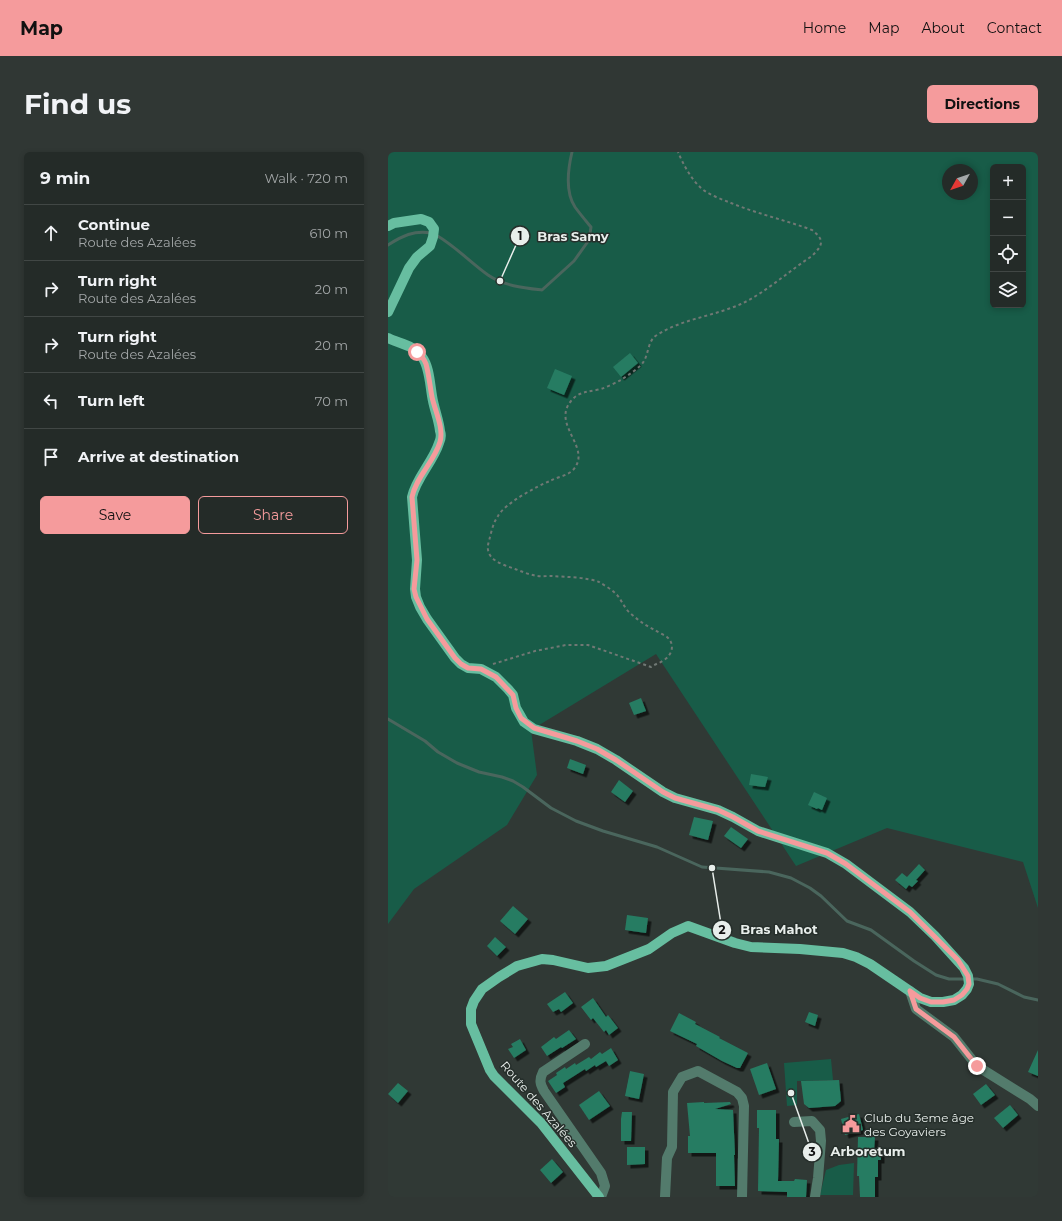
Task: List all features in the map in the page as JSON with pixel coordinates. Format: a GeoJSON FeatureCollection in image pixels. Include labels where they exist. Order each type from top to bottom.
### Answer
{"type":"FeatureCollection","features":[{"type":"Feature","properties":{"kind":"main road"},"geometry":{"type":"LineString","coordinates":[[388,226],[394,222],[421,219],[429,222],[434,229],[430,246],[417,257],[409,268],[388,312]]}},
{"type":"Feature","properties":{"kind":"main road","name":"Route des Azalées"},"geometry":{"type":"LineString","coordinates":[[388,338],[411,346],[422,357],[426,364],[432,399],[441,432],[440,441],[436,452],[414,489],[412,497],[417,560],[414,589],[416,597],[427,619],[455,658],[468,668],[481,669],[496,677],[513,695],[516,708],[521,718],[534,728],[577,741],[597,749],[663,792],[675,798],[718,810],[758,831],[827,853],[846,864],[910,912],[958,960],[968,976],[969,984],[962,995],[954,1000],[931,1002],[920,998],[870,964],[856,957],[843,953],[751,947],[735,943],[688,926],[672,933],[650,949],[606,966],[588,968],[542,959],[517,966],[482,990],[474,1000],[471,1009],[471,1024],[490,1070],[499,1082],[541,1123],[600,1197]]}},
{"type":"Feature","properties":{"kind":"street"},"geometry":{"type":"LineString","coordinates":[[910,991],[916,1009],[954,1037],[977,1066],[1030,1099],[1038,1106]]}},
{"type":"Feature","properties":{"kind":"street","name":"Route des Azalées"},"geometry":{"type":"LineString","coordinates":[[585,1044],[543,1072],[540,1078],[544,1091],[601,1173],[605,1186],[600,1197]]}},
{"type":"Feature","properties":{"kind":"street"},"geometry":{"type":"LineString","coordinates":[[665,1197],[667,1158],[672,1147],[673,1092],[682,1077],[698,1071],[737,1092],[742,1098],[744,1106],[742,1197]]}},
{"type":"Feature","properties":{"kind":"street"},"geometry":{"type":"LineString","coordinates":[[794,1122],[812,1121],[820,1130],[818,1178],[815,1197]]}},
{"type":"Feature","properties":{"kind":"path"},"geometry":{"type":"LineString","coordinates":[[485,671],[495,662],[535,651],[566,645],[588,645],[651,667],[665,660],[671,652],[672,646],[668,638],[646,626],[629,612],[615,593],[599,582],[580,577],[564,578],[534,576],[493,560],[489,553],[488,545],[497,517],[501,510],[536,487],[572,471],[578,463],[579,454],[577,446],[570,434],[566,418],[566,409],[577,394],[589,390],[601,389],[621,380],[640,366],[644,360],[651,340],[655,336],[683,323],[754,298],[818,250],[821,241],[820,236],[812,230],[749,210],[712,195],[702,188],[686,168],[678,152]]}},
{"type":"Feature","properties":{"kind":"green space"},"geometry":{"type":"Polygon","coordinates":[[[388,152],[1038,152],[1038,908],[1023,862],[887,828],[796,866],[656,654],[531,730],[537,775],[507,825],[414,889],[388,924],[388,152]]]}},
{"type":"Feature","properties":{"kind":"green space"},"geometry":{"type":"Polygon","coordinates":[[[831,1059],[833,1080],[797,1081],[797,1105],[787,1106],[784,1063],[831,1059]]]}},
{"type":"Feature","properties":{"kind":"green space"},"geometry":{"type":"Polygon","coordinates":[[[854,1163],[853,1195],[820,1195],[826,1170],[839,1165],[854,1163]]]}},
{"type":"Feature","properties":{"kind":"building"},"geometry":{"type":"Polygon","coordinates":[[[630,353],[638,363],[621,377],[613,367],[630,353]]]}},
{"type":"Feature","properties":{"kind":"building"},"geometry":{"type":"Polygon","coordinates":[[[555,369],[572,376],[564,395],[547,388],[555,369]]]}},
{"type":"Feature","properties":{"kind":"building"},"geometry":{"type":"Polygon","coordinates":[[[641,698],[646,711],[634,715],[629,703],[641,698]]]}},
{"type":"Feature","properties":{"kind":"building"},"geometry":{"type":"Polygon","coordinates":[[[570,759],[586,765],[583,774],[567,768],[570,759]]]}},
{"type":"Feature","properties":{"kind":"building"},"geometry":{"type":"Polygon","coordinates":[[[751,774],[768,777],[765,787],[749,785],[751,774]]]}},
{"type":"Feature","properties":{"kind":"building"},"geometry":{"type":"Polygon","coordinates":[[[619,780],[633,791],[625,802],[611,792],[619,780]]]}},
{"type":"Feature","properties":{"kind":"building"},"geometry":{"type":"Polygon","coordinates":[[[814,792],[827,798],[822,810],[808,805],[814,792]]]}},
{"type":"Feature","properties":{"kind":"building"},"geometry":{"type":"Polygon","coordinates":[[[694,817],[713,821],[708,840],[689,835],[694,817]]]}},
{"type":"Feature","properties":{"kind":"building"},"geometry":{"type":"Polygon","coordinates":[[[731,827],[748,839],[741,848],[724,836],[731,827]]]}},
{"type":"Feature","properties":{"kind":"building"},"geometry":{"type":"Polygon","coordinates":[[[919,864],[925,870],[912,887],[909,885],[906,889],[895,880],[902,873],[907,877],[919,864]]]}},
{"type":"Feature","properties":{"kind":"building"},"geometry":{"type":"Polygon","coordinates":[[[513,906],[528,919],[515,934],[500,921],[513,906]]]}},
{"type":"Feature","properties":{"kind":"building"},"geometry":{"type":"Polygon","coordinates":[[[627,915],[648,918],[646,933],[625,930],[627,915]]]}},
{"type":"Feature","properties":{"kind":"building"},"geometry":{"type":"Polygon","coordinates":[[[495,937],[506,947],[497,956],[487,946],[495,937]]]}},
{"type":"Feature","properties":{"kind":"building"},"geometry":{"type":"Polygon","coordinates":[[[565,992],[573,1003],[561,1012],[559,1009],[553,1012],[547,1004],[565,992]]]}},
{"type":"Feature","properties":{"kind":"building"},"geometry":{"type":"Polygon","coordinates":[[[593,998],[606,1017],[608,1015],[618,1028],[609,1035],[606,1030],[604,1032],[593,1018],[591,1020],[581,1007],[593,998]]]}},
{"type":"Feature","properties":{"kind":"building"},"geometry":{"type":"Polygon","coordinates":[[[809,1012],[818,1015],[815,1026],[805,1022],[809,1012]]]}},
{"type":"Feature","properties":{"kind":"building"},"geometry":{"type":"Polygon","coordinates":[[[679,1013],[696,1022],[695,1024],[720,1037],[719,1038],[748,1053],[740,1068],[722,1061],[696,1046],[697,1044],[670,1031],[679,1013]]]}},
{"type":"Feature","properties":{"kind":"building"},"geometry":{"type":"Polygon","coordinates":[[[569,1030],[576,1039],[547,1056],[541,1047],[554,1037],[556,1039],[569,1030]]]}},
{"type":"Feature","properties":{"kind":"building"},"geometry":{"type":"Polygon","coordinates":[[[520,1039],[526,1050],[514,1058],[508,1049],[513,1047],[511,1044],[520,1039]]]}},
{"type":"Feature","properties":{"kind":"building"},"geometry":{"type":"Polygon","coordinates":[[[611,1048],[618,1060],[609,1066],[606,1061],[596,1067],[595,1065],[586,1071],[585,1069],[563,1083],[565,1087],[556,1093],[548,1081],[557,1075],[556,1073],[575,1063],[576,1065],[589,1057],[591,1059],[600,1052],[602,1054],[611,1048]]]}},
{"type":"Feature","properties":{"kind":"building"},"geometry":{"type":"Polygon","coordinates":[[[1038,1050],[1038,1076],[1028,1072],[1038,1050]]]}},
{"type":"Feature","properties":{"kind":"building"},"geometry":{"type":"Polygon","coordinates":[[[767,1063],[776,1089],[759,1095],[750,1069],[767,1063]]]}},
{"type":"Feature","properties":{"kind":"building"},"geometry":{"type":"Polygon","coordinates":[[[630,1071],[644,1074],[639,1099],[625,1096],[630,1071]]]}},
{"type":"Feature","properties":{"kind":"building"},"geometry":{"type":"Polygon","coordinates":[[[839,1080],[841,1101],[835,1106],[809,1108],[804,1104],[801,1081],[839,1080]]]}},
{"type":"Feature","properties":{"kind":"building"},"geometry":{"type":"Polygon","coordinates":[[[398,1083],[408,1091],[398,1103],[388,1094],[398,1083]]]}},
{"type":"Feature","properties":{"kind":"building"},"geometry":{"type":"Polygon","coordinates":[[[986,1084],[995,1095],[981,1105],[973,1094],[986,1084]]]}},
{"type":"Feature","properties":{"kind":"building"},"geometry":{"type":"Polygon","coordinates":[[[599,1091],[610,1106],[589,1120],[579,1105],[599,1091]]]}},
{"type":"Feature","properties":{"kind":"building"},"geometry":{"type":"Polygon","coordinates":[[[730,1102],[731,1104],[715,1109],[733,1110],[735,1186],[716,1186],[716,1153],[688,1153],[688,1136],[690,1136],[687,1103],[730,1102]]]}},
{"type":"Feature","properties":{"kind":"building"},"geometry":{"type":"Polygon","coordinates":[[[1010,1105],[1018,1115],[1003,1128],[994,1118],[1010,1105]]]}},
{"type":"Feature","properties":{"kind":"building"},"geometry":{"type":"Polygon","coordinates":[[[757,1110],[776,1110],[776,1139],[779,1139],[778,1181],[794,1181],[795,1179],[807,1180],[806,1197],[787,1197],[787,1192],[758,1191],[759,1128],[757,1128],[757,1110]]]}},
{"type":"Feature","properties":{"kind":"building"},"geometry":{"type":"Polygon","coordinates":[[[622,1112],[632,1112],[631,1141],[621,1141],[622,1112]]]}},
{"type":"Feature","properties":{"kind":"building"},"geometry":{"type":"Polygon","coordinates":[[[859,1114],[863,1130],[845,1135],[841,1119],[859,1114]]]}},
{"type":"Feature","properties":{"kind":"building"},"geometry":{"type":"Polygon","coordinates":[[[858,1137],[875,1137],[874,1151],[881,1151],[881,1160],[878,1160],[878,1177],[875,1177],[875,1197],[860,1197],[859,1176],[857,1176],[858,1137]]]}},
{"type":"Feature","properties":{"kind":"building"},"geometry":{"type":"Polygon","coordinates":[[[627,1147],[645,1147],[645,1164],[627,1165],[627,1147]]]}},
{"type":"Feature","properties":{"kind":"building"},"geometry":{"type":"Polygon","coordinates":[[[552,1159],[563,1172],[551,1183],[540,1170],[552,1159]]]}},
{"type":"Feature","properties":{"kind":"waterway"},"geometry":{"type":"LineString","coordinates":[[436,235],[450,244],[494,279],[514,286],[542,290],[574,261],[589,240],[591,227],[575,207],[570,194],[568,180],[572,152]]}},
{"type":"Feature","properties":{"kind":"waterway"},"geometry":{"type":"LineString","coordinates":[[388,245],[408,234],[419,232],[431,233]]}},
{"type":"Feature","properties":{"kind":"waterway"},"geometry":{"type":"LineString","coordinates":[[388,719],[425,741],[438,752],[457,763],[479,772],[513,781],[551,808],[576,821],[603,831],[657,847],[702,867],[769,872],[791,878],[810,888],[821,896],[847,921],[871,930],[936,975],[949,979],[977,979],[998,984],[1024,997],[1038,1000]]}},
{"type":"Feature","properties":{"kind":"place","name":"Bras Samy"},"geometry":{"type":"Point","coordinates":[500,281]}},
{"type":"Feature","properties":{"kind":"place","name":"Bras Mahot"},"geometry":{"type":"Point","coordinates":[712,868]}},
{"type":"Feature","properties":{"kind":"place","name":"Arboretum"},"geometry":{"type":"Point","coordinates":[791,1093]}},
{"type":"Feature","properties":{"kind":"place","name":"Club du 3eme âge des Goyaviers"},"geometry":{"type":"Point","coordinates":[851,1124]}},
{"type":"Feature","properties":{"kind":"route"},"geometry":{"type":"LineString","coordinates":[[417,352],[426,364],[432,399],[441,432],[440,441],[436,452],[414,489],[412,497],[417,560],[414,589],[416,597],[427,619],[455,658],[468,668],[481,669],[496,677],[508,688],[513,695],[516,708],[521,718],[528,725],[597,749],[663,792],[675,798],[718,810],[770,836],[827,853],[846,864],[910,912],[958,960],[968,976],[969,984],[962,995],[954,1000],[943,1002],[931,1002],[920,998],[910,991],[916,1009],[954,1037],[977,1066]]}}]}
